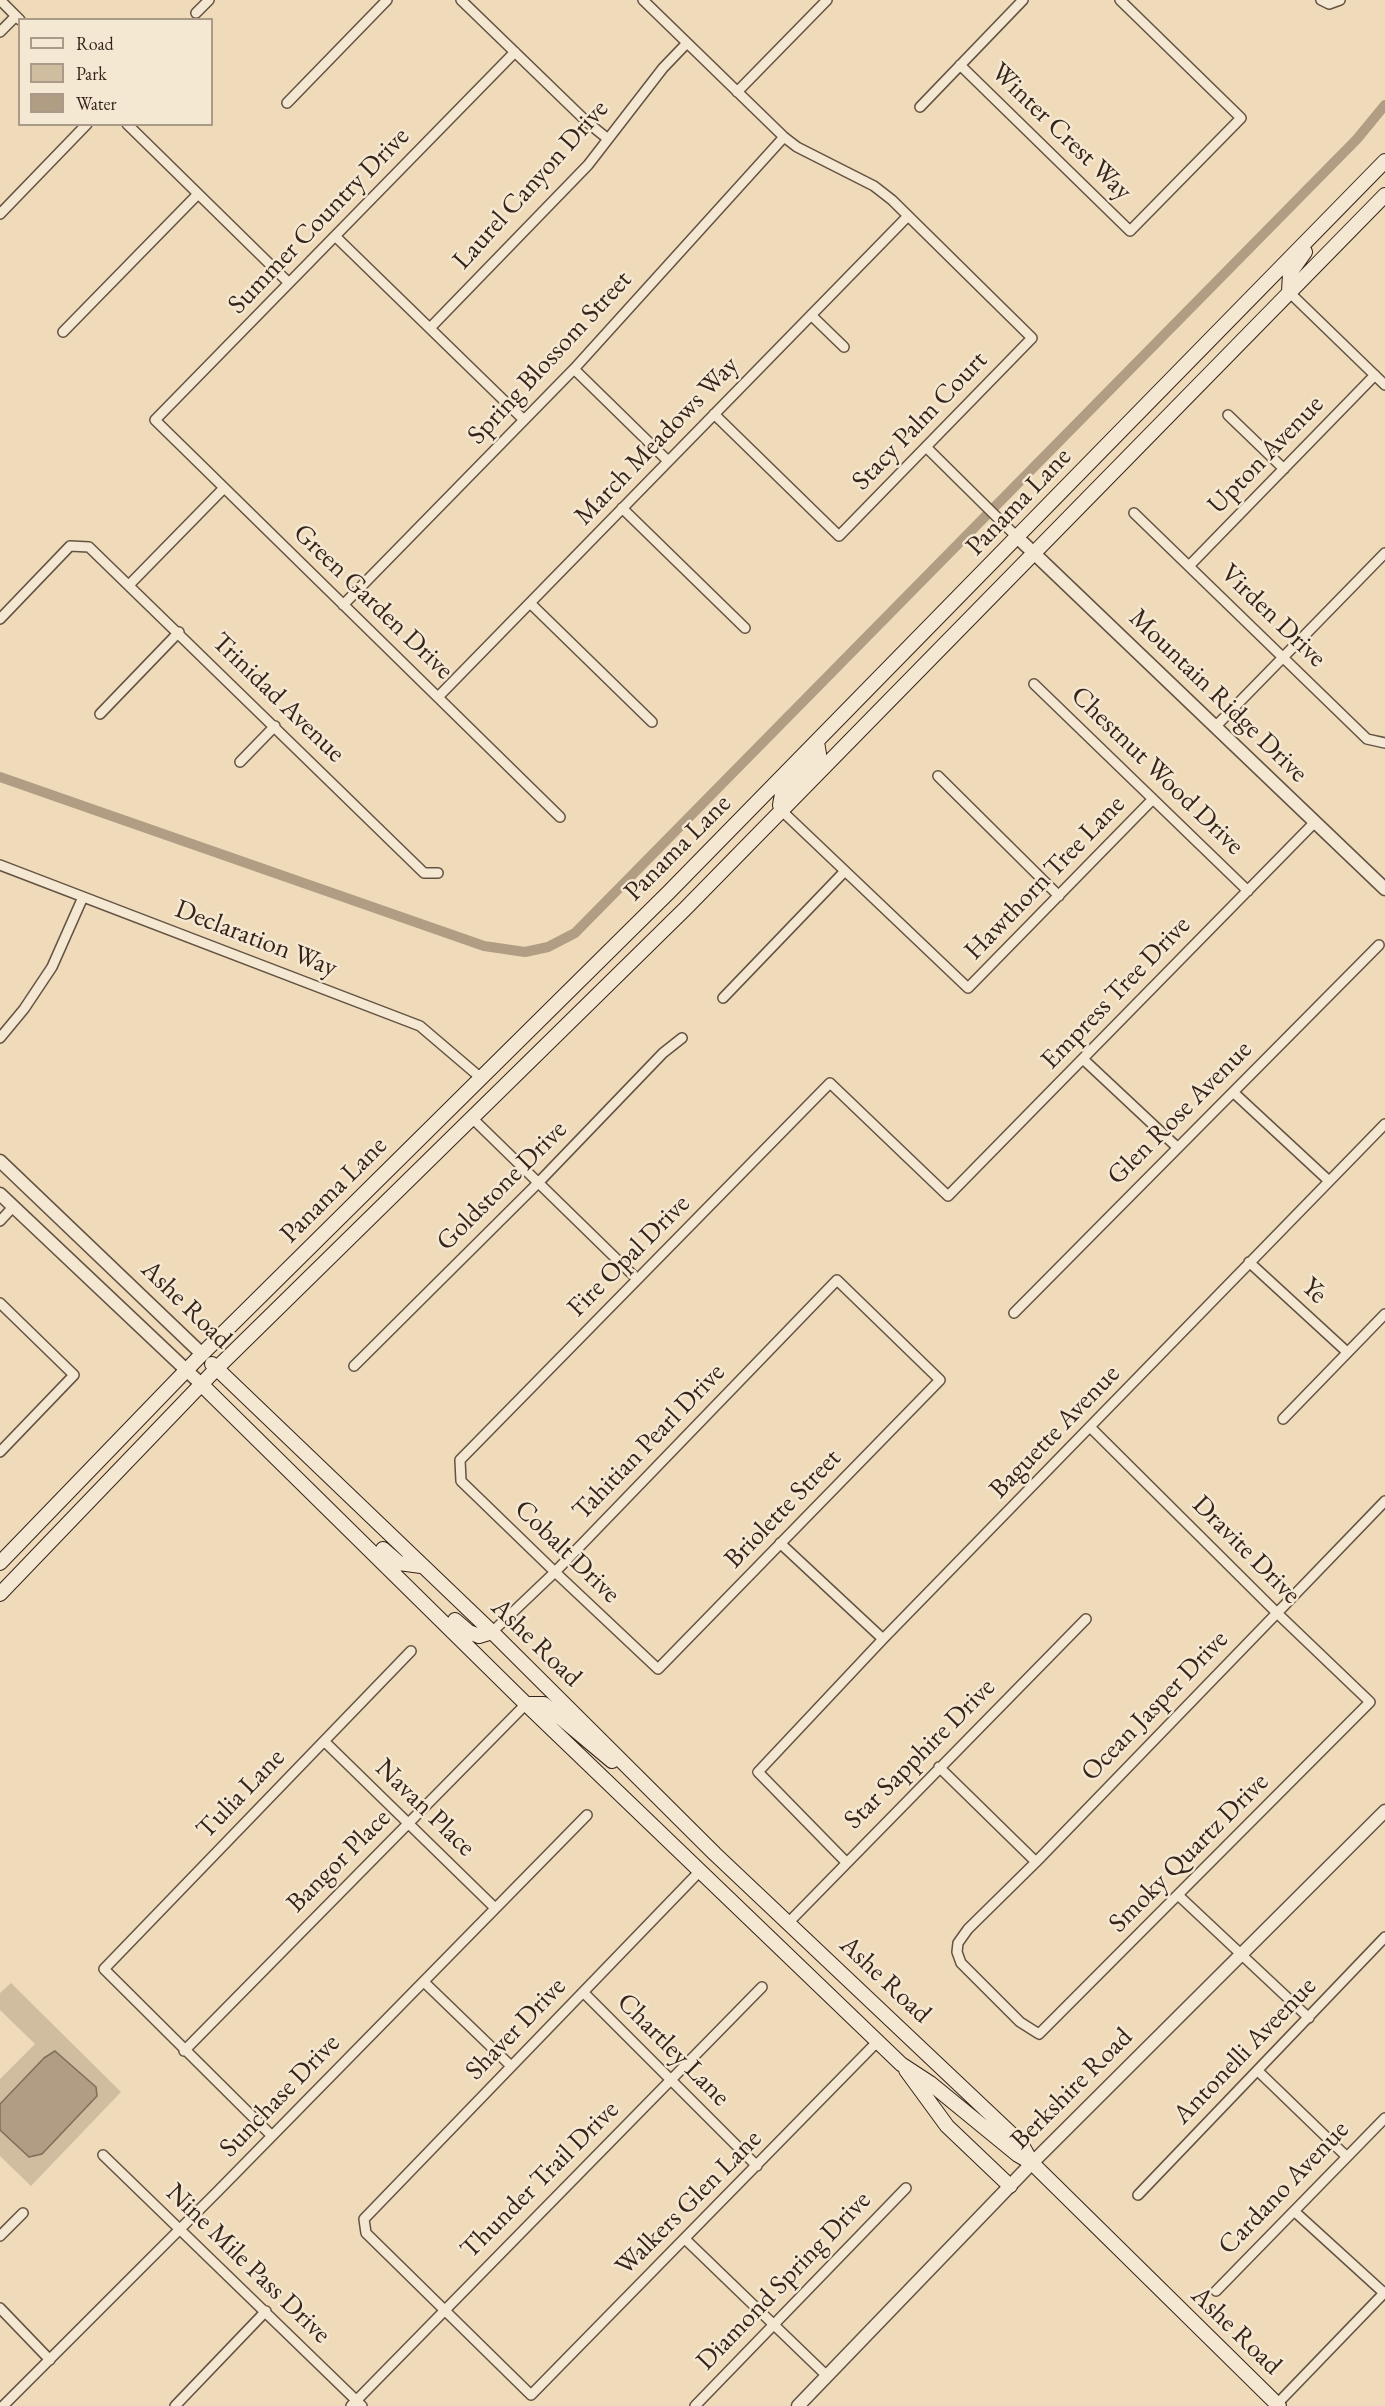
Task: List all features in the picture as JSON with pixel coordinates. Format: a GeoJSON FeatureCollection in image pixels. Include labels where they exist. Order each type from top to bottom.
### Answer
{"type":"FeatureCollection","features":[{"type":"Feature","properties":{"kind":"main road","name":"Panama Lane"},"geometry":{"type":"LineString","coordinates":[[0,1563],[202,1354],[818,742],[1385,161]]}},
{"type":"Feature","properties":{"kind":"main road","name":"Panama Lane"},"geometry":{"type":"LineString","coordinates":[[0,1594],[217,1368],[686,909],[1385,195]]}},
{"type":"Feature","properties":{"kind":"main road"},"geometry":{"type":"LineString","coordinates":[[1289,292],[1290,273],[1329,218]]}},
{"type":"Feature","properties":{"kind":"main road"},"geometry":{"type":"LineString","coordinates":[[782,811],[780,805],[782,794],[819,754],[818,742]]}},
{"type":"Feature","properties":{"kind":"main road"},"geometry":{"type":"LineString","coordinates":[[471,1117],[482,1078]]}},
{"type":"Feature","properties":{"kind":"main road","name":"Ashe Road"},"geometry":{"type":"LineString","coordinates":[[202,1354],[492,1632],[788,1923],[1021,2143],[1032,2163]]}},
{"type":"Feature","properties":{"kind":"main road","name":"Ashe Road"},"geometry":{"type":"LineString","coordinates":[[201,1384],[526,1704],[901,2064],[930,2083],[1018,2155],[1032,2163],[1278,2405]]}},
{"type":"Feature","properties":{"kind":"main road"},"geometry":{"type":"LineString","coordinates":[[332,1512],[348,1516],[399,1563],[421,1566]]}},
{"type":"Feature","properties":{"kind":"main road"},"geometry":{"type":"LineString","coordinates":[[404,1582],[422,1588],[469,1632],[479,1636],[492,1632]]}},
{"type":"Feature","properties":{"kind":"main road"},"geometry":{"type":"LineString","coordinates":[[526,1704],[543,1704],[620,1767],[630,1769]]}},
{"type":"Feature","properties":{"kind":"main road"},"geometry":{"type":"LineString","coordinates":[[901,2064],[947,2126],[1010,2186]]}},
{"type":"Feature","properties":{"kind":"street"},"geometry":{"type":"LineString","coordinates":[[0,0],[18,18],[0,32]]}},
{"type":"Feature","properties":{"kind":"street"},"geometry":{"type":"LineString","coordinates":[[196,14],[209,0]]}},
{"type":"Feature","properties":{"kind":"street"},"geometry":{"type":"LineString","coordinates":[[287,103],[387,0]]}},
{"type":"Feature","properties":{"kind":"street"},"geometry":{"type":"LineString","coordinates":[[461,0],[586,122],[608,139]]}},
{"type":"Feature","properties":{"kind":"street"},"geometry":{"type":"LineString","coordinates":[[643,0],[784,137],[806,152],[874,186],[908,216]]}},
{"type":"Feature","properties":{"kind":"street"},"geometry":{"type":"LineString","coordinates":[[737,92],[827,0]]}},
{"type":"Feature","properties":{"kind":"street"},"geometry":{"type":"LineString","coordinates":[[920,107],[1023,0]]}},
{"type":"Feature","properties":{"kind":"street","name":"Winter Crest Way"},"geometry":{"type":"LineString","coordinates":[[960,65],[1130,231],[1241,118],[1120,0]]}},
{"type":"Feature","properties":{"kind":"street"},"geometry":{"type":"LineString","coordinates":[[1321,0],[1329,4],[1340,0]]}},
{"type":"Feature","properties":{"kind":"street","name":"Laurel Canyon Drive"},"geometry":{"type":"LineString","coordinates":[[429,328],[578,176],[663,68],[687,43]]}},
{"type":"Feature","properties":{"kind":"street","name":"Summer Country Drive"},"geometry":{"type":"LineString","coordinates":[[155,420],[514,52]]}},
{"type":"Feature","properties":{"kind":"street"},"geometry":{"type":"LineString","coordinates":[[0,214],[85,126]]}},
{"type":"Feature","properties":{"kind":"street"},"geometry":{"type":"LineString","coordinates":[[129,126],[289,283]]}},
{"type":"Feature","properties":{"kind":"street","name":"Spring Blossom Street"},"geometry":{"type":"LineString","coordinates":[[343,604],[574,369],[784,137]]}},
{"type":"Feature","properties":{"kind":"street"},"geometry":{"type":"LineString","coordinates":[[63,332],[198,194]]}},
{"type":"Feature","properties":{"kind":"street","name":"March Meadows Way"},"geometry":{"type":"LineString","coordinates":[[438,697],[908,216]]}},
{"type":"Feature","properties":{"kind":"street","name":"Stacy Palm Court"},"geometry":{"type":"LineString","coordinates":[[714,414],[839,536],[1032,338],[908,216]]}},
{"type":"Feature","properties":{"kind":"street"},"geometry":{"type":"LineString","coordinates":[[335,236],[524,420]]}},
{"type":"Feature","properties":{"kind":"street"},"geometry":{"type":"LineString","coordinates":[[1289,292],[1385,385]]}},
{"type":"Feature","properties":{"kind":"street"},"geometry":{"type":"LineString","coordinates":[[811,315],[844,347]]}},
{"type":"Feature","properties":{"kind":"street"},"geometry":{"type":"LineString","coordinates":[[574,369],[668,461]]}},
{"type":"Feature","properties":{"kind":"street","name":"Upton Avenue"},"geometry":{"type":"LineString","coordinates":[[1189,566],[1375,375]]}},
{"type":"Feature","properties":{"kind":"street"},"geometry":{"type":"LineString","coordinates":[[1228,415],[1284,469]]}},
{"type":"Feature","properties":{"kind":"street","name":"Green Garden Drive"},"geometry":{"type":"LineString","coordinates":[[155,420],[560,817]]}},
{"type":"Feature","properties":{"kind":"street"},"geometry":{"type":"LineString","coordinates":[[926,447],[1018,538]]}},
{"type":"Feature","properties":{"kind":"street"},"geometry":{"type":"LineString","coordinates":[[130,584],[224,488]]}},
{"type":"Feature","properties":{"kind":"street"},"geometry":{"type":"LineString","coordinates":[[622,508],[745,628]]}},
{"type":"Feature","properties":{"kind":"street","name":"Virden Drive"},"geometry":{"type":"LineString","coordinates":[[1134,513],[1366,739],[1385,743]]}},
{"type":"Feature","properties":{"kind":"street","name":"Mountain Ridge Drive"},"geometry":{"type":"LineString","coordinates":[[1018,538],[1385,889]]}},
{"type":"Feature","properties":{"kind":"street","name":"Trinidad Avenue"},"geometry":{"type":"LineString","coordinates":[[0,620],[70,546],[89,546],[424,873],[438,873]]}},
{"type":"Feature","properties":{"kind":"street"},"geometry":{"type":"LineString","coordinates":[[1216,726],[1385,553]]}},
{"type":"Feature","properties":{"kind":"street"},"geometry":{"type":"LineString","coordinates":[[530,603],[652,723]]}},
{"type":"Feature","properties":{"kind":"street"},"geometry":{"type":"LineString","coordinates":[[100,714],[179,632]]}},
{"type":"Feature","properties":{"kind":"street","name":"Chestnut Wood Drive"},"geometry":{"type":"LineString","coordinates":[[1034,684],[1248,891]]}},
{"type":"Feature","properties":{"kind":"street"},"geometry":{"type":"LineString","coordinates":[[240,762],[275,726]]}},
{"type":"Feature","properties":{"kind":"street"},"geometry":{"type":"LineString","coordinates":[[938,776],[1059,896]]}},
{"type":"Feature","properties":{"kind":"street","name":"Hawthorn Tree Lane"},"geometry":{"type":"LineString","coordinates":[[845,871],[968,988],[1153,799]]}},
{"type":"Feature","properties":{"kind":"street"},"geometry":{"type":"LineString","coordinates":[[723,998],[845,871],[782,811]]}},
{"type":"Feature","properties":{"kind":"street","name":"Empress Tree Drive"},"geometry":{"type":"LineString","coordinates":[[830,1083],[948,1196],[1316,822]]}},
{"type":"Feature","properties":{"kind":"street","name":"Declaration Way"},"geometry":{"type":"LineString","coordinates":[[0,865],[420,1026],[482,1078]]}},
{"type":"Feature","properties":{"kind":"street"},"geometry":{"type":"LineString","coordinates":[[0,1038],[24,1009],[52,967],[83,897]]}},
{"type":"Feature","properties":{"kind":"street","name":"Glen Rose Avenue"},"geometry":{"type":"LineString","coordinates":[[1014,1313],[1378,945]]}},
{"type":"Feature","properties":{"kind":"street","name":"Goldstone Drive"},"geometry":{"type":"LineString","coordinates":[[354,1366],[538,1183],[656,1060],[682,1038]]}},
{"type":"Feature","properties":{"kind":"street"},"geometry":{"type":"LineString","coordinates":[[1083,1059],[1178,1148]]}},
{"type":"Feature","properties":{"kind":"street","name":"Fire Opal Drive"},"geometry":{"type":"LineString","coordinates":[[460,1460],[830,1083]]}},
{"type":"Feature","properties":{"kind":"street"},"geometry":{"type":"LineString","coordinates":[[1233,1092],[1329,1180]]}},
{"type":"Feature","properties":{"kind":"street"},"geometry":{"type":"LineString","coordinates":[[471,1117],[637,1280]]}},
{"type":"Feature","properties":{"kind":"street","name":"Baguette Avenue"},"geometry":{"type":"LineString","coordinates":[[845,1862],[758,1772],[884,1639],[1385,1124]]}},
{"type":"Feature","properties":{"kind":"street","name":"Ashe Road"},"geometry":{"type":"LineString","coordinates":[[0,1161],[202,1354]]}},
{"type":"Feature","properties":{"kind":"street","name":"Ashe Road"},"geometry":{"type":"LineString","coordinates":[[0,1194],[201,1384]]}},
{"type":"Feature","properties":{"kind":"street"},"geometry":{"type":"LineString","coordinates":[[0,1221],[13,1207]]}},
{"type":"Feature","properties":{"kind":"street","name":"Ye"},"geometry":{"type":"LineString","coordinates":[[1250,1262],[1347,1352]]}},
{"type":"Feature","properties":{"kind":"street","name":"Briolette Street"},"geometry":{"type":"LineString","coordinates":[[658,1669],[940,1380],[837,1280]]}},
{"type":"Feature","properties":{"kind":"street","name":"Tahitian Pearl Drive"},"geometry":{"type":"LineString","coordinates":[[492,1632],[555,1572],[837,1280]]}},
{"type":"Feature","properties":{"kind":"street"},"geometry":{"type":"LineString","coordinates":[[0,1303],[74,1375],[0,1452]]}},
{"type":"Feature","properties":{"kind":"street"},"geometry":{"type":"LineString","coordinates":[[1282,1419],[1385,1314]]}},
{"type":"Feature","properties":{"kind":"street","name":"Dravite Drive"},"geometry":{"type":"LineString","coordinates":[[1091,1428],[1370,1702]]}},
{"type":"Feature","properties":{"kind":"street","name":"Cobalt Drive"},"geometry":{"type":"LineString","coordinates":[[460,1460],[461,1481],[658,1669]]}},
{"type":"Feature","properties":{"kind":"street","name":"Ocean Jasper Drive"},"geometry":{"type":"LineString","coordinates":[[1040,2034],[1020,2022],[961,1963],[957,1952],[958,1943],[968,1929],[1036,1862],[1385,1501]]}},
{"type":"Feature","properties":{"kind":"street"},"geometry":{"type":"LineString","coordinates":[[780,1543],[884,1639]]}},
{"type":"Feature","properties":{"kind":"street","name":"Star Sapphire Drive"},"geometry":{"type":"LineString","coordinates":[[788,1923],[845,1862],[1086,1619]]}},
{"type":"Feature","properties":{"kind":"street","name":"Tulia Lane"},"geometry":{"type":"LineString","coordinates":[[184,2051],[104,1969],[411,1651]]}},
{"type":"Feature","properties":{"kind":"street","name":"Smoky Quartz Drive"},"geometry":{"type":"LineString","coordinates":[[1040,2034],[1370,1702]]}},
{"type":"Feature","properties":{"kind":"street","name":"Bangor Place"},"geometry":{"type":"LineString","coordinates":[[184,2051],[526,1704]]}},
{"type":"Feature","properties":{"kind":"street","name":"Navan Place"},"geometry":{"type":"LineString","coordinates":[[324,1741],[495,1908]]}},
{"type":"Feature","properties":{"kind":"street"},"geometry":{"type":"LineString","coordinates":[[939,1767],[1036,1862]]}},
{"type":"Feature","properties":{"kind":"street","name":"Berkshire Road"},"geometry":{"type":"LineString","coordinates":[[798,2406],[1032,2163],[1385,1811]]}},
{"type":"Feature","properties":{"kind":"street","name":"Sunchase Drive"},"geometry":{"type":"LineString","coordinates":[[3,2406],[180,2230],[587,1815]]}},
{"type":"Feature","properties":{"kind":"street","name":"Shaver Drive"},"geometry":{"type":"LineString","coordinates":[[444,2310],[366,2233],[364,2219],[701,1870]]}},
{"type":"Feature","properties":{"kind":"street"},"geometry":{"type":"LineString","coordinates":[[1178,1896],[1309,2018]]}},
{"type":"Feature","properties":{"kind":"street","name":"Antonelli Aveenue"},"geometry":{"type":"LineString","coordinates":[[1138,2196],[1385,1937]]}},
{"type":"Feature","properties":{"kind":"street"},"geometry":{"type":"LineString","coordinates":[[424,1982],[511,2066]]}},
{"type":"Feature","properties":{"kind":"street","name":"Thunder Trail Drive"},"geometry":{"type":"LineString","coordinates":[[357,2404],[444,2310],[762,1987]]}},
{"type":"Feature","properties":{"kind":"street","name":"Chartley Lane"},"geometry":{"type":"LineString","coordinates":[[583,1992],[757,2166]]}},
{"type":"Feature","properties":{"kind":"street","name":"Walkers Glen Lane"},"geometry":{"type":"LineString","coordinates":[[444,2310],[531,2395],[878,2041]]}},
{"type":"Feature","properties":{"kind":"street"},"geometry":{"type":"LineString","coordinates":[[184,2051],[272,2136]]}},
{"type":"Feature","properties":{"kind":"street"},"geometry":{"type":"LineString","coordinates":[[1258,2071],[1347,2157]]}},
{"type":"Feature","properties":{"kind":"street","name":"Cardano Avenue"},"geometry":{"type":"LineString","coordinates":[[1216,2291],[1385,2118]]}},
{"type":"Feature","properties":{"kind":"street","name":"Nine Mile Pass Drive"},"geometry":{"type":"LineString","coordinates":[[103,2155],[266,2311],[357,2404]]}},
{"type":"Feature","properties":{"kind":"street","name":"Diamond Spring Drive"},"geometry":{"type":"LineString","coordinates":[[695,2406],[906,2188]]}},
{"type":"Feature","properties":{"kind":"street"},"geometry":{"type":"LineString","coordinates":[[1278,2405],[1384,2292],[1294,2211]]}},
{"type":"Feature","properties":{"kind":"street"},"geometry":{"type":"LineString","coordinates":[[0,2236],[23,2213]]}},
{"type":"Feature","properties":{"kind":"street"},"geometry":{"type":"LineString","coordinates":[[685,2239],[827,2376]]}},
{"type":"Feature","properties":{"kind":"street"},"geometry":{"type":"LineString","coordinates":[[0,2308],[50,2360]]}},
{"type":"Feature","properties":{"kind":"street"},"geometry":{"type":"LineString","coordinates":[[175,2406],[266,2311]]}},
{"type":"Feature","properties":{"kind":"green space"},"geometry":{"type":"Polygon","coordinates":[[[11,1983],[121,2092],[31,2186],[0,2156],[0,2079],[35,2044],[0,2010],[0,1993],[11,1983]]]}},
{"type":"Feature","properties":{"kind":"water"},"geometry":{"type":"Polygon","coordinates":[[[55,2051],[96,2087],[97,2096],[42,2154],[29,2157],[0,2130],[0,2104],[44,2058],[55,2051]]]}},
{"type":"Feature","properties":{"kind":"waterway"},"geometry":{"type":"LineString","coordinates":[[0,777],[484,946],[525,952],[548,947],[575,933],[1357,139],[1385,105]]}}]}
